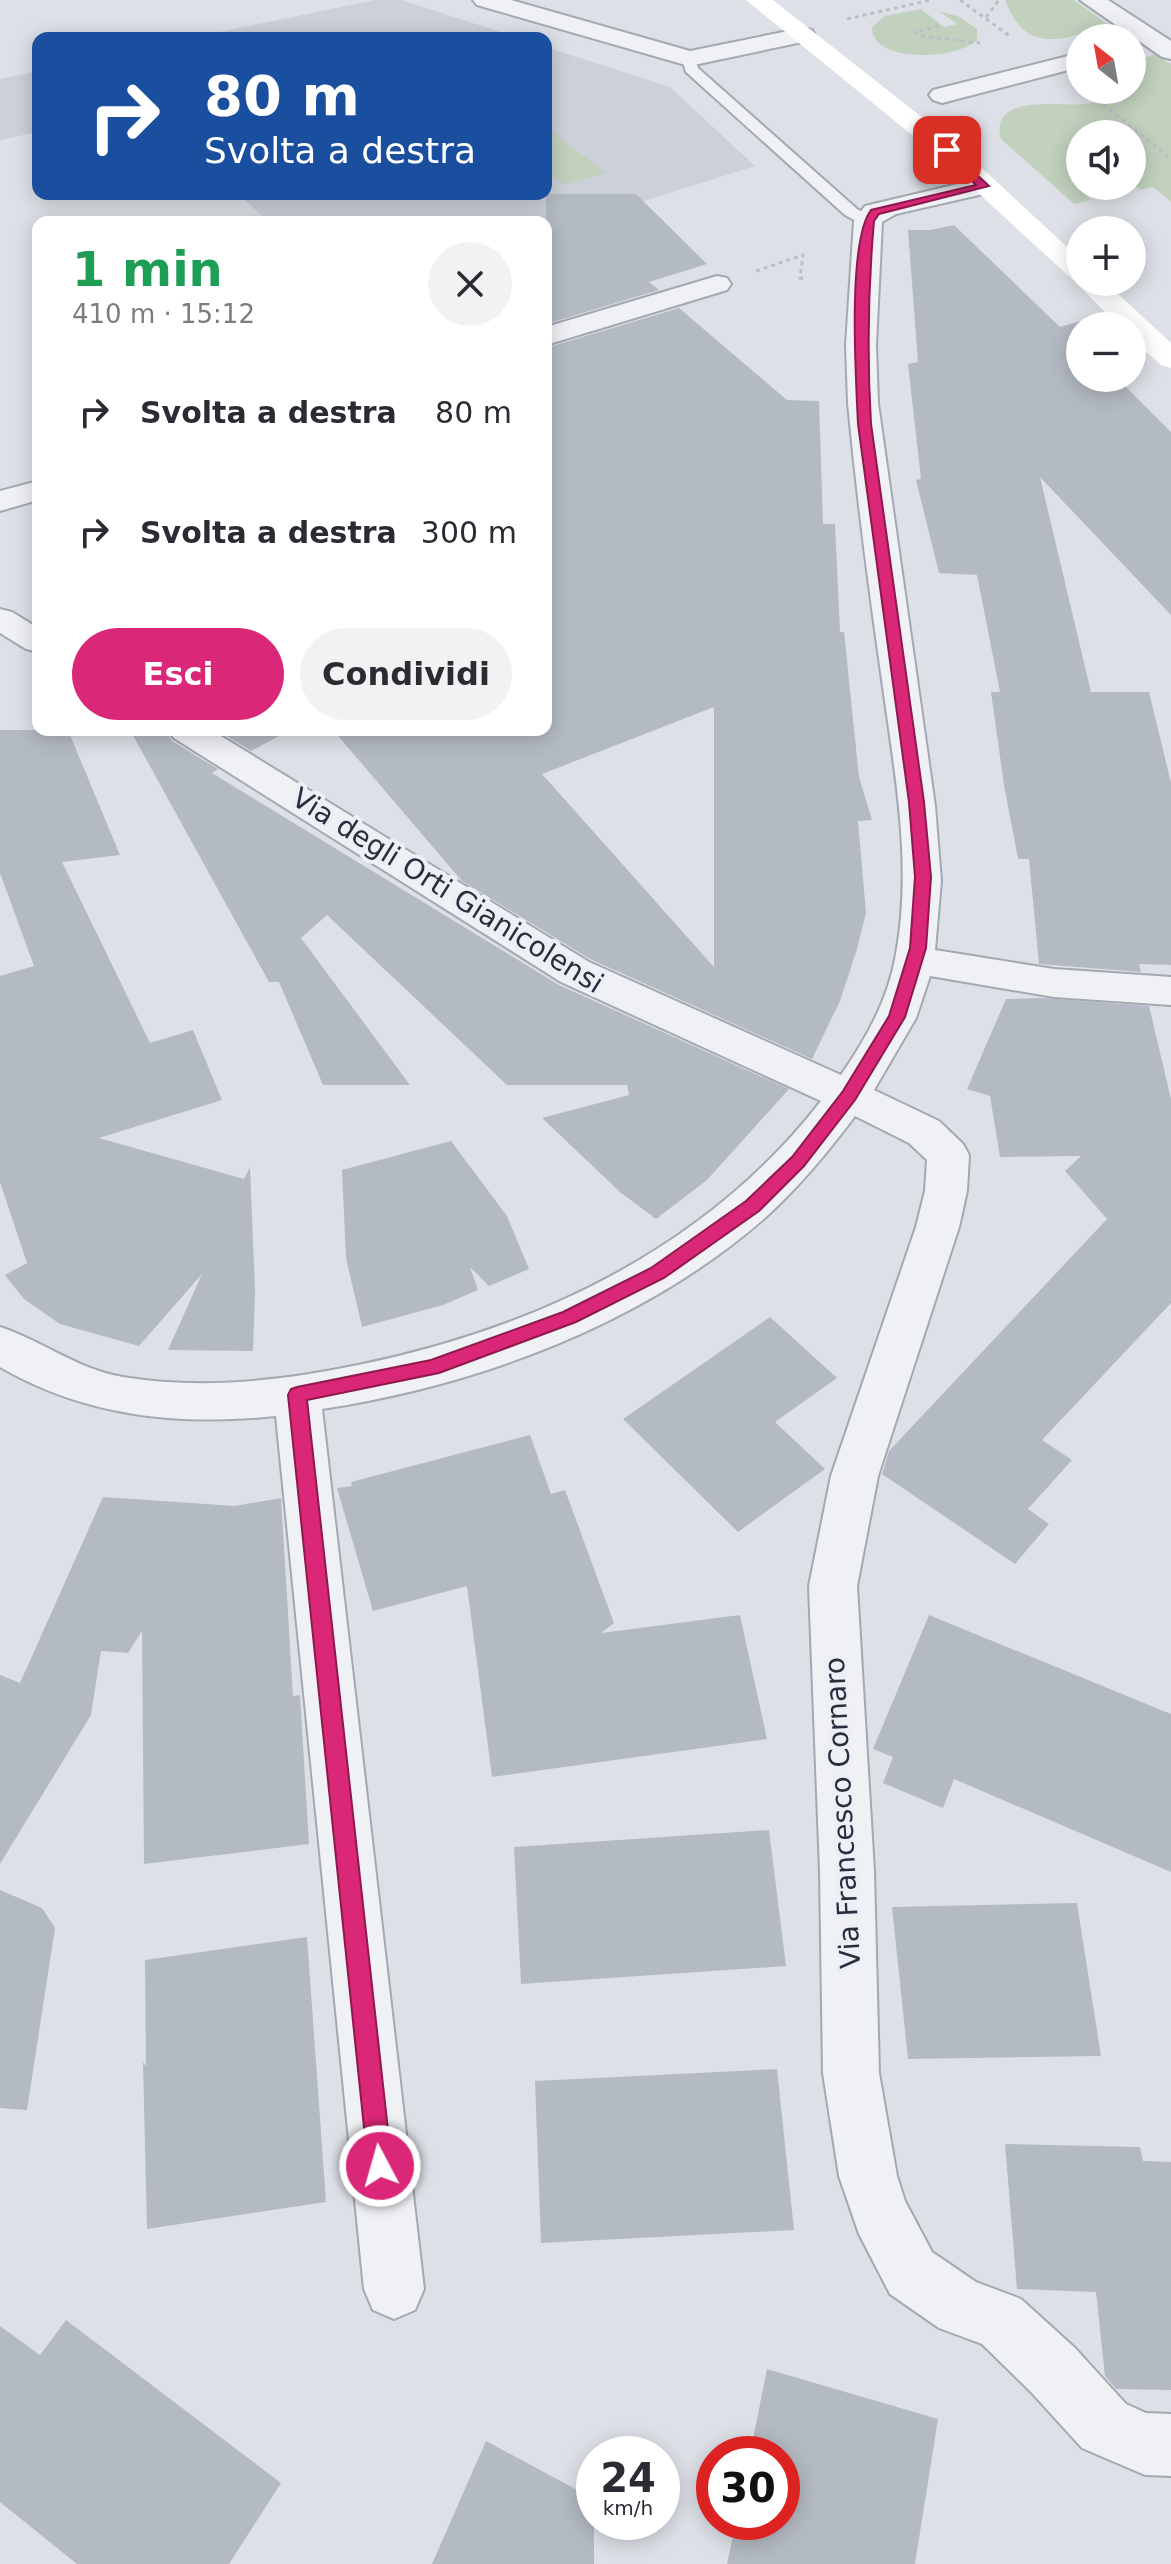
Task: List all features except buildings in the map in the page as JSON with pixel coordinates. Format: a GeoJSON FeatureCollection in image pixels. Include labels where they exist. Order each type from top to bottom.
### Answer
{"type":"FeatureCollection","features":[{"type":"Feature","properties":{"kind":"street"},"geometry":{"type":"LineString","coordinates":[[485,0],[689,59],[803,35]]}},
{"type":"Feature","properties":{"kind":"street"},"geometry":{"type":"LineString","coordinates":[[758,0],[947,150],[1066,261]]}},
{"type":"Feature","properties":{"kind":"street"},"geometry":{"type":"LineString","coordinates":[[1092,0],[1159,44]]}},
{"type":"Feature","properties":{"kind":"street"},"geometry":{"type":"LineString","coordinates":[[942,95],[1066,64]]}},
{"type":"Feature","properties":{"kind":"street"},"geometry":{"type":"LineString","coordinates":[[0,1345],[60,1379],[123,1397],[203,1405],[297,1395],[432,1367],[569,1317],[658,1273],[723,1229],[768,1191],[820,1135],[849,1095],[897,1017],[915,960],[922,906],[920,840],[863,403],[861,331],[868,221],[871,215],[882,210],[983,186]]}},
{"type":"Feature","properties":{"kind":"street"},"geometry":{"type":"LineString","coordinates":[[552,334],[717,284]]}},
{"type":"Feature","properties":{"kind":"street"},"geometry":{"type":"LineString","coordinates":[[1103,296],[1171,359]]}},
{"type":"Feature","properties":{"kind":"street"},"geometry":{"type":"LineString","coordinates":[[0,501],[32,492]]}},
{"type":"Feature","properties":{"kind":"street"},"geometry":{"type":"LineString","coordinates":[[0,619],[32,638]]}},
{"type":"Feature","properties":{"kind":"street","name":"Via degli Orti Gianicolensi"},"geometry":{"type":"LineString","coordinates":[[196,736],[575,972],[658,1012],[849,1095]]}},
{"type":"Feature","properties":{"kind":"street"},"geometry":{"type":"LineString","coordinates":[[915,960],[1068,985],[1171,991]]}},
{"type":"Feature","properties":{"kind":"street","name":"Via Francesco Cornaro"},"geometry":{"type":"LineString","coordinates":[[849,1095],[932,1138],[948,1155],[949,1171],[933,1241],[854,1482],[838,1547],[833,1586],[847,1871],[851,2073],[868,2176],[880,2213],[911,2273],[960,2307],[1000,2320],[1061,2378],[1104,2426],[1145,2444],[1171,2445]]}},
{"type":"Feature","properties":{"kind":"street"},"geometry":{"type":"LineString","coordinates":[[297,1395],[394,2289]]}},
{"type":"Feature","properties":{"kind":"lane"},"geometry":{"type":"LineString","coordinates":[[689,59],[691,69],[765,136],[851,212],[868,221]]}},
{"type":"Feature","properties":{"kind":"path"},"geometry":{"type":"LineString","coordinates":[[846,19],[931,0]]}},
{"type":"Feature","properties":{"kind":"path"},"geometry":{"type":"LineString","coordinates":[[986,17],[999,0]]}},
{"type":"Feature","properties":{"kind":"path"},"geometry":{"type":"LineString","coordinates":[[939,26],[915,32],[921,36],[975,42]]}},
{"type":"Feature","properties":{"kind":"path"},"geometry":{"type":"LineString","coordinates":[[1105,104],[1171,159]]}},
{"type":"Feature","properties":{"kind":"path"},"geometry":{"type":"LineString","coordinates":[[747,275],[803,255],[800,278],[807,279]]}},
{"type":"Feature","properties":{"kind":"shaded area"},"geometry":{"type":"Polygon","coordinates":[[[375,0],[401,0],[500,32],[220,32],[375,0]]]}},
{"type":"Feature","properties":{"kind":"shaded area"},"geometry":{"type":"Polygon","coordinates":[[[552,49],[670,87],[755,166],[552,230],[552,216],[262,216],[245,200],[552,200],[552,49]]]}},
{"type":"Feature","properties":{"kind":"shaded area"},"geometry":{"type":"Polygon","coordinates":[[[32,72],[32,133],[0,140],[0,79],[32,72]]]}},
{"type":"Feature","properties":{"kind":"green space"},"geometry":{"type":"Polygon","coordinates":[[[1005,0],[1074,0],[1107,24],[1066,24],[1066,37],[1048,39],[1035,37],[1014,18],[1005,0]]]}},
{"type":"Feature","properties":{"kind":"green space"},"geometry":{"type":"Polygon","coordinates":[[[921,9],[944,27],[957,24],[939,11],[960,17],[977,29],[977,40],[952,52],[917,55],[900,53],[875,39],[872,27],[885,16],[921,9]]]}},
{"type":"Feature","properties":{"kind":"green space"},"geometry":{"type":"Polygon","coordinates":[[[1154,54],[1171,64],[1171,202],[1153,187],[1146,189],[1146,120],[1066,120],[1066,197],[1001,139],[1000,124],[1006,114],[1016,108],[1046,104],[1146,104],[1146,58],[1154,54]]]}},
{"type":"Feature","properties":{"kind":"green space"},"geometry":{"type":"Polygon","coordinates":[[[552,134],[606,173],[564,185],[552,176],[552,134]]]}},
{"type":"Feature","properties":{"kind":"green space"},"geometry":{"type":"Polygon","coordinates":[[[1070,200],[1091,200],[1074,204],[1070,200]]]}},
{"type":"Feature","properties":{"kind":"route"},"geometry":{"type":"LineString","coordinates":[[380,2166],[297,1395],[432,1367],[569,1317],[658,1273],[752,1206],[798,1161],[878,1053],[897,1017],[918,948],[923,877],[917,802],[865,424],[861,364],[863,279],[871,215],[901,204],[983,186],[947,150]]}}]}
